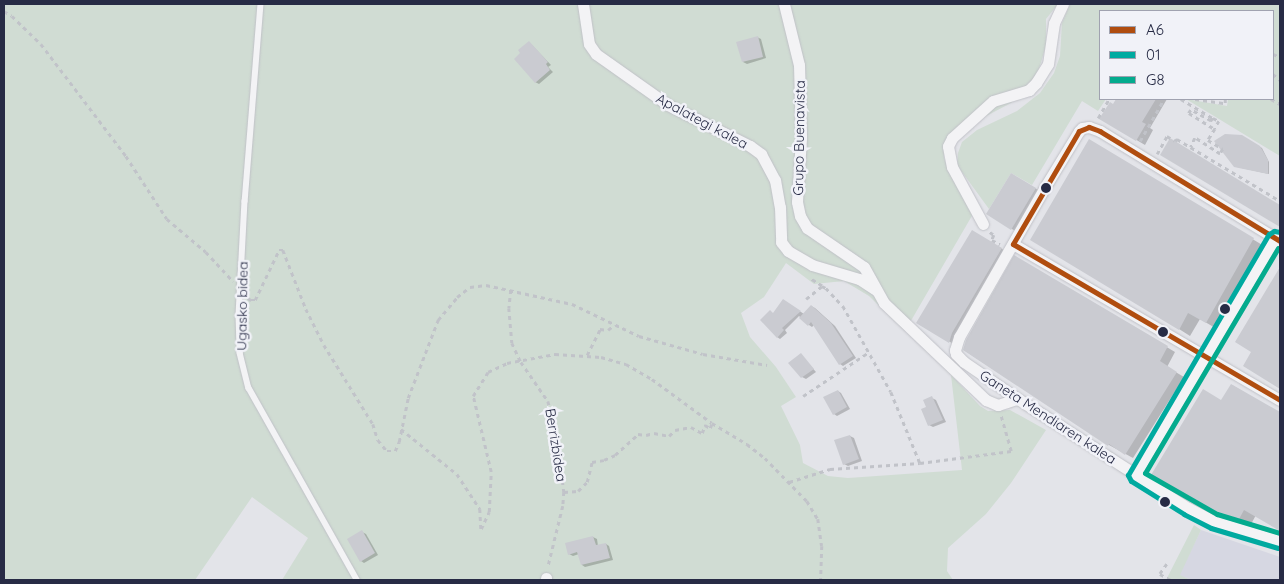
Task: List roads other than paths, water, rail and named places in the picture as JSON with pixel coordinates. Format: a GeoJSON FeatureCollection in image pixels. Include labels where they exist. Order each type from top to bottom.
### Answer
{"type":"FeatureCollection","features":[{"type":"Feature","properties":{"kind":"street","name":"Apalategi kalea"},"geometry":{"type":"LineString","coordinates":[[582,4],[589,44],[596,54],[668,105],[750,146],[761,154],[775,180],[780,207],[781,242],[788,251],[812,265],[859,280],[876,290]]}},
{"type":"Feature","properties":{"kind":"street","name":"Grupo Buenavista"},"geometry":{"type":"LineString","coordinates":[[784,4],[799,65],[801,138],[797,202],[800,216],[807,228],[816,236],[864,267],[884,303],[986,400],[998,405],[1017,399]]}},
{"type":"Feature","properties":{"kind":"street"},"geometry":{"type":"LineString","coordinates":[[985,227],[952,167],[948,146],[952,138],[993,101],[1029,90],[1036,83],[1048,64],[1054,23],[1063,4]]}},
{"type":"Feature","properties":{"kind":"street"},"geometry":{"type":"LineString","coordinates":[[1135,475],[1207,356],[1278,239],[1100,131],[1089,128],[1079,131],[1009,241],[1207,356],[1280,400]]}},
{"type":"Feature","properties":{"kind":"street","name":"Ganeta Mendiaren kalea"},"geometry":{"type":"LineString","coordinates":[[1009,241],[959,337],[955,350],[956,354],[964,362],[1017,399],[1188,508],[1214,521],[1280,542]]}},
{"type":"Feature","properties":{"kind":"lane","name":"Ugasko bidea"},"geometry":{"type":"LineString","coordinates":[[261,4],[245,201],[240,353],[249,388],[357,580]]}}]}
